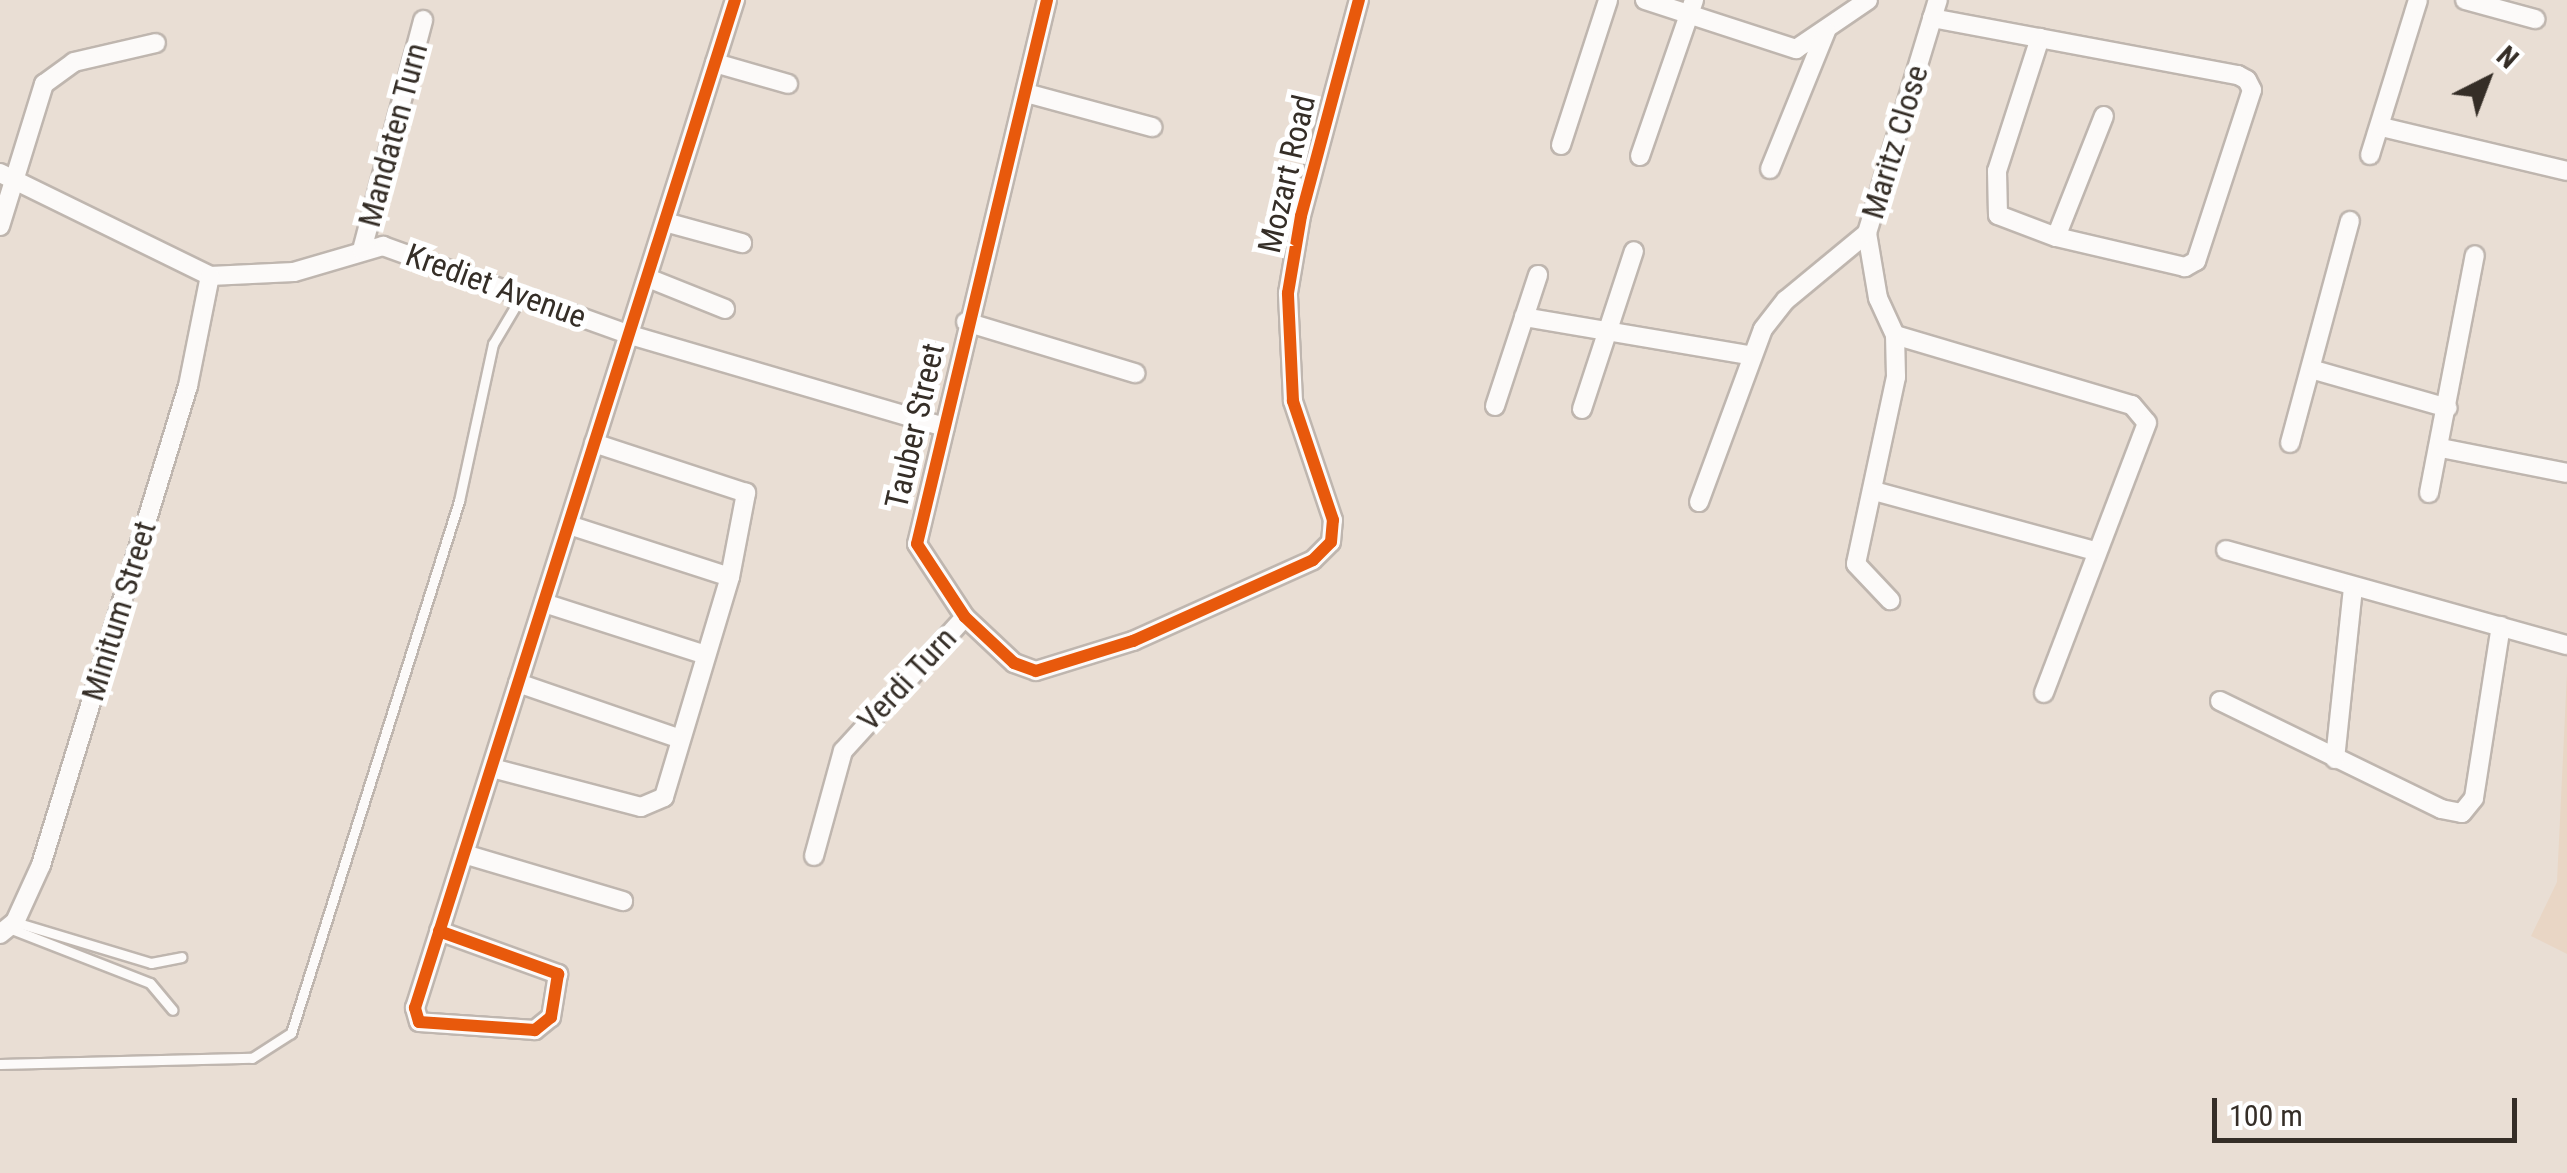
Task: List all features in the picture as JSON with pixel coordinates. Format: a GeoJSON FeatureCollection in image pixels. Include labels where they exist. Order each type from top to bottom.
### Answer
{"type":"FeatureCollection","features":[{"type":"Feature","properties":{"kind":"street"},"geometry":{"type":"LineString","coordinates":[[439,931],[558,974],[551,1017],[536,1030],[419,1022],[414,1008],[735,0]]}},
{"type":"Feature","properties":{"kind":"street","name":"Tauber Street"},"geometry":{"type":"LineString","coordinates":[[1047,0],[966,322],[917,544],[965,617],[1014,663],[1036,671],[1068,666],[1313,560],[1332,536]]}},
{"type":"Feature","properties":{"kind":"street","name":"Mozart Road"},"geometry":{"type":"LineString","coordinates":[[1332,536],[1293,400],[1288,293],[1301,216],[1359,0]]}},
{"type":"Feature","properties":{"kind":"street"},"geometry":{"type":"LineString","coordinates":[[1561,145],[1608,0]]}},
{"type":"Feature","properties":{"kind":"street"},"geometry":{"type":"LineString","coordinates":[[1646,0],[1692,6],[1796,48],[1826,30]]}},
{"type":"Feature","properties":{"kind":"street"},"geometry":{"type":"LineString","coordinates":[[1770,170],[1826,30],[1845,4],[1868,0]]}},
{"type":"Feature","properties":{"kind":"street"},"geometry":{"type":"LineString","coordinates":[[2370,155],[2382,127],[2418,0]]}},
{"type":"Feature","properties":{"kind":"street"},"geometry":{"type":"LineString","coordinates":[[2465,0],[2535,19]]}},
{"type":"Feature","properties":{"kind":"street"},"geometry":{"type":"LineString","coordinates":[[1640,156],[1692,6]]}},
{"type":"Feature","properties":{"kind":"street"},"geometry":{"type":"LineString","coordinates":[[1935,9],[2040,38],[2238,76],[2252,90],[2196,261],[2185,266],[2056,236],[1998,215],[1993,199],[2040,38]]}},
{"type":"Feature","properties":{"kind":"street","name":"Maritz Close"},"geometry":{"type":"LineString","coordinates":[[1699,502],[1749,355],[1786,300],[1828,270],[1868,233],[1935,9]]}},
{"type":"Feature","properties":{"kind":"street","name":"Mandaten Turn"},"geometry":{"type":"LineString","coordinates":[[362,250],[423,20]]}},
{"type":"Feature","properties":{"kind":"street"},"geometry":{"type":"LineString","coordinates":[[0,226],[8,176],[44,84],[57,70],[156,43]]}},
{"type":"Feature","properties":{"kind":"street"},"geometry":{"type":"LineString","coordinates":[[715,63],[788,84]]}},
{"type":"Feature","properties":{"kind":"street"},"geometry":{"type":"LineString","coordinates":[[1026,93],[1152,127]]}},
{"type":"Feature","properties":{"kind":"street"},"geometry":{"type":"LineString","coordinates":[[2056,236],[2104,116]]}},
{"type":"Feature","properties":{"kind":"street"},"geometry":{"type":"LineString","coordinates":[[2382,127],[2567,170]]}},
{"type":"Feature","properties":{"kind":"street","name":"Krediet Avenue"},"geometry":{"type":"LineString","coordinates":[[8,176],[210,276],[294,272],[362,250],[394,249],[630,335],[945,427]]}},
{"type":"Feature","properties":{"kind":"street"},"geometry":{"type":"LineString","coordinates":[[2290,443],[2350,221]]}},
{"type":"Feature","properties":{"kind":"street"},"geometry":{"type":"LineString","coordinates":[[665,222],[742,243]]}},
{"type":"Feature","properties":{"kind":"street"},"geometry":{"type":"LineString","coordinates":[[1868,233],[1878,298],[1895,335],[1896,377],[1856,564],[1890,600]]}},
{"type":"Feature","properties":{"kind":"street"},"geometry":{"type":"LineString","coordinates":[[1582,409],[1634,251]]}},
{"type":"Feature","properties":{"kind":"street"},"geometry":{"type":"LineString","coordinates":[[2430,493],[2475,255]]}},
{"type":"Feature","properties":{"kind":"street"},"geometry":{"type":"LineString","coordinates":[[1495,406],[1538,275]]}},
{"type":"Feature","properties":{"kind":"street","name":"Minitum Street"},"geometry":{"type":"LineString","coordinates":[[8,928],[42,865],[182,404],[210,276]]}},
{"type":"Feature","properties":{"kind":"street"},"geometry":{"type":"LineString","coordinates":[[648,278],[725,309]]}},
{"type":"Feature","properties":{"kind":"street"},"geometry":{"type":"LineString","coordinates":[[1524,317],[1749,355]]}},
{"type":"Feature","properties":{"kind":"street"},"geometry":{"type":"LineString","coordinates":[[966,322],[1136,373]]}},
{"type":"Feature","properties":{"kind":"street"},"geometry":{"type":"LineString","coordinates":[[1895,335],[2142,411],[2147,422],[2044,694]]}},
{"type":"Feature","properties":{"kind":"street"},"geometry":{"type":"LineString","coordinates":[[2312,369],[2448,408]]}},
{"type":"Feature","properties":{"kind":"street"},"geometry":{"type":"LineString","coordinates":[[492,768],[641,807],[664,797],[730,577],[746,493],[594,443]]}},
{"type":"Feature","properties":{"kind":"street"},"geometry":{"type":"LineString","coordinates":[[2441,448],[2567,473]]}},
{"type":"Feature","properties":{"kind":"street"},"geometry":{"type":"LineString","coordinates":[[1874,490],[2095,551]]}},
{"type":"Feature","properties":{"kind":"street"},"geometry":{"type":"LineString","coordinates":[[569,525],[730,577]]}},
{"type":"Feature","properties":{"kind":"street"},"geometry":{"type":"LineString","coordinates":[[2226,550],[2353,587],[2432,603],[2560,644]]}},
{"type":"Feature","properties":{"kind":"street"},"geometry":{"type":"LineString","coordinates":[[2335,760],[2353,587]]}},
{"type":"Feature","properties":{"kind":"street"},"geometry":{"type":"LineString","coordinates":[[544,604],[706,655]]}},
{"type":"Feature","properties":{"kind":"street","name":"Verdi Turn"},"geometry":{"type":"LineString","coordinates":[[814,856],[843,751],[965,617]]}},
{"type":"Feature","properties":{"kind":"street"},"geometry":{"type":"LineString","coordinates":[[2220,701],[2441,809],[2467,809],[2474,798],[2501,626]]}},
{"type":"Feature","properties":{"kind":"street"},"geometry":{"type":"LineString","coordinates":[[518,684],[680,739]]}},
{"type":"Feature","properties":{"kind":"street"},"geometry":{"type":"LineString","coordinates":[[464,854],[622,900]]}},
{"type":"Feature","properties":{"kind":"lane"},"geometry":{"type":"LineString","coordinates":[[0,1064],[252,1058],[291,1034],[454,518],[493,344],[522,295]]}},
{"type":"Feature","properties":{"kind":"lane"},"geometry":{"type":"LineString","coordinates":[[8,928],[151,963],[181,958]]}},
{"type":"Feature","properties":{"kind":"lane"},"geometry":{"type":"LineString","coordinates":[[8,928],[150,983],[172,1010]]}},
{"type":"Feature","properties":{"kind":"shaded area"},"geometry":{"type":"Polygon","coordinates":[[[2567,673],[2567,954],[2531,936],[2557,882],[2567,673]]]}},
{"type":"Feature","properties":{"kind":"cycle path"},"geometry":{"type":"LineString","coordinates":[[439,931],[558,974],[551,1017],[535,1030],[419,1022],[415,1008],[735,0]]}},
{"type":"Feature","properties":{"kind":"cycle path"},"geometry":{"type":"LineString","coordinates":[[1047,0],[917,544],[965,617],[1014,663],[1036,671],[1133,641],[1313,560],[1331,542],[1333,520],[1293,401],[1288,293],[1301,216],[1359,0]]}}]}
